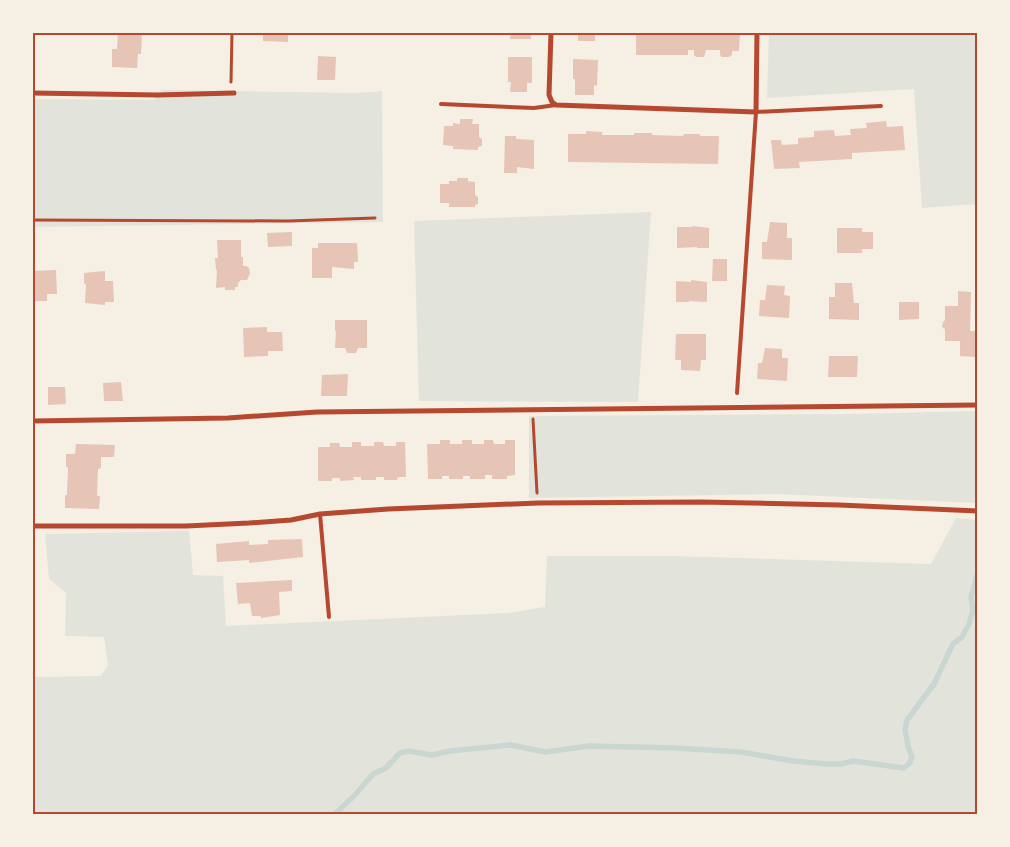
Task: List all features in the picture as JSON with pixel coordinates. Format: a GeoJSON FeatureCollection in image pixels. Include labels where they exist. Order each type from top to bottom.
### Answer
{"type":"FeatureCollection","features":[{"type":"Feature","properties":{"kind":"street"},"geometry":{"type":"LineString","coordinates":[[551,32],[549,95],[552,102],[556,105],[756,112],[757,32]]}},
{"type":"Feature","properties":{"kind":"street"},"geometry":{"type":"LineString","coordinates":[[32,93],[232,94]]}},
{"type":"Feature","properties":{"kind":"street"},"geometry":{"type":"LineString","coordinates":[[32,421],[228,418],[317,412],[978,405]]}},
{"type":"Feature","properties":{"kind":"street"},"geometry":{"type":"LineString","coordinates":[[32,526],[186,526],[290,520],[320,514],[388,509],[538,503],[701,502],[978,511]]}},
{"type":"Feature","properties":{"kind":"lane"},"geometry":{"type":"LineString","coordinates":[[441,104],[534,108],[556,105]]}},
{"type":"Feature","properties":{"kind":"lane"},"geometry":{"type":"LineString","coordinates":[[737,394],[756,112],[880,106]]}},
{"type":"Feature","properties":{"kind":"lane"},"geometry":{"type":"LineString","coordinates":[[320,514],[329,617]]}},
{"type":"Feature","properties":{"kind":"path"},"geometry":{"type":"LineString","coordinates":[[232,32],[232,94]]}},
{"type":"Feature","properties":{"kind":"path"},"geometry":{"type":"LineString","coordinates":[[32,220],[288,221],[375,218]]}},
{"type":"Feature","properties":{"kind":"path"},"geometry":{"type":"LineString","coordinates":[[533,411],[538,503]]}},
{"type":"Feature","properties":{"kind":"shaded area"},"geometry":{"type":"Polygon","coordinates":[[[810,32],[977,33],[977,204],[922,208],[914,89],[767,98],[769,35],[810,32]]]}},
{"type":"Feature","properties":{"kind":"shaded area"},"geometry":{"type":"Polygon","coordinates":[[[162,90],[357,93],[382,91],[383,222],[33,227],[33,99],[154,100],[162,90]]]}},
{"type":"Feature","properties":{"kind":"shaded area"},"geometry":{"type":"Polygon","coordinates":[[[651,212],[638,402],[419,401],[414,221],[651,212]]]}},
{"type":"Feature","properties":{"kind":"shaded area"},"geometry":{"type":"Polygon","coordinates":[[[977,411],[977,503],[777,494],[529,498],[529,416],[852,414],[977,411]]]}},
{"type":"Feature","properties":{"kind":"shaded area"},"geometry":{"type":"Polygon","coordinates":[[[956,518],[977,520],[977,814],[33,814],[33,677],[101,676],[108,665],[104,637],[65,636],[66,593],[49,579],[45,534],[189,531],[193,575],[223,576],[226,626],[508,613],[545,607],[547,556],[674,556],[931,564],[956,518]]]}},
{"type":"Feature","properties":{"kind":"building"},"geometry":{"type":"Polygon","coordinates":[[[118,32],[142,32],[141,54],[138,54],[137,68],[112,67],[112,49],[117,49],[118,32]]]}},
{"type":"Feature","properties":{"kind":"building"},"geometry":{"type":"Polygon","coordinates":[[[263,32],[288,32],[288,42],[263,41],[263,32]]]}},
{"type":"Feature","properties":{"kind":"building"},"geometry":{"type":"Polygon","coordinates":[[[511,32],[531,32],[531,39],[510,39],[511,32]]]}},
{"type":"Feature","properties":{"kind":"building"},"geometry":{"type":"Polygon","coordinates":[[[578,32],[595,32],[595,41],[578,41],[578,32]]]}},
{"type":"Feature","properties":{"kind":"building"},"geometry":{"type":"Polygon","coordinates":[[[636,32],[740,32],[739,51],[732,51],[732,55],[729,57],[722,57],[720,50],[706,50],[704,57],[696,57],[694,50],[688,50],[688,55],[636,55],[636,32]]]}},
{"type":"Feature","properties":{"kind":"building"},"geometry":{"type":"Polygon","coordinates":[[[318,56],[336,57],[335,80],[317,80],[318,56]]]}},
{"type":"Feature","properties":{"kind":"building"},"geometry":{"type":"Polygon","coordinates":[[[508,57],[532,57],[532,83],[527,83],[527,92],[510,92],[511,82],[508,82],[508,57]]]}},
{"type":"Feature","properties":{"kind":"building"},"geometry":{"type":"Polygon","coordinates":[[[573,59],[598,60],[597,86],[594,85],[594,95],[575,95],[573,59]]]}},
{"type":"Feature","properties":{"kind":"building"},"geometry":{"type":"Polygon","coordinates":[[[460,119],[473,119],[472,124],[479,124],[479,137],[482,139],[482,146],[478,147],[478,150],[453,149],[453,146],[443,145],[444,126],[453,126],[453,123],[460,124],[460,119]]]}},
{"type":"Feature","properties":{"kind":"building"},"geometry":{"type":"Polygon","coordinates":[[[886,121],[887,127],[903,126],[905,150],[852,153],[852,159],[799,162],[800,168],[774,169],[771,140],[781,140],[782,145],[798,144],[798,138],[814,137],[814,131],[834,130],[835,136],[851,135],[850,129],[867,128],[866,123],[886,121]]]}},
{"type":"Feature","properties":{"kind":"building"},"geometry":{"type":"Polygon","coordinates":[[[586,131],[602,132],[602,135],[652,133],[652,135],[683,136],[684,134],[700,134],[700,136],[719,136],[718,164],[568,162],[568,134],[586,134],[586,131]]]}},
{"type":"Feature","properties":{"kind":"building"},"geometry":{"type":"Polygon","coordinates":[[[505,136],[516,136],[516,139],[534,140],[534,169],[517,167],[517,173],[504,173],[505,136]]]}},
{"type":"Feature","properties":{"kind":"building"},"geometry":{"type":"Polygon","coordinates":[[[457,178],[468,178],[468,181],[475,182],[475,195],[478,197],[478,204],[475,207],[449,207],[449,203],[440,203],[440,184],[449,184],[449,181],[457,181],[457,178]]]}},
{"type":"Feature","properties":{"kind":"building"},"geometry":{"type":"Polygon","coordinates":[[[770,222],[787,223],[787,238],[792,238],[792,260],[762,259],[762,242],[767,242],[770,222]]]}},
{"type":"Feature","properties":{"kind":"building"},"geometry":{"type":"Polygon","coordinates":[[[677,227],[709,228],[709,248],[677,248],[677,227]]]}},
{"type":"Feature","properties":{"kind":"building"},"geometry":{"type":"Polygon","coordinates":[[[837,228],[862,228],[862,232],[873,232],[873,249],[862,249],[862,253],[837,253],[837,228]]]}},
{"type":"Feature","properties":{"kind":"building"},"geometry":{"type":"Polygon","coordinates":[[[292,232],[292,246],[268,247],[267,233],[292,232]]]}},
{"type":"Feature","properties":{"kind":"building"},"geometry":{"type":"Polygon","coordinates":[[[217,240],[241,240],[243,266],[249,268],[250,273],[247,280],[241,280],[238,283],[238,287],[235,287],[235,290],[225,290],[225,287],[216,288],[217,270],[215,258],[218,258],[217,240]]]}},
{"type":"Feature","properties":{"kind":"building"},"geometry":{"type":"Polygon","coordinates":[[[318,243],[357,243],[358,262],[354,262],[354,269],[332,267],[332,278],[312,278],[312,248],[318,248],[318,243]]]}},
{"type":"Feature","properties":{"kind":"building"},"geometry":{"type":"Polygon","coordinates":[[[713,259],[727,259],[727,281],[712,281],[713,259]]]}},
{"type":"Feature","properties":{"kind":"building"},"geometry":{"type":"Polygon","coordinates":[[[56,270],[57,294],[47,294],[47,301],[33,301],[32,271],[56,270]]]}},
{"type":"Feature","properties":{"kind":"building"},"geometry":{"type":"Polygon","coordinates":[[[105,271],[105,281],[113,281],[114,302],[105,302],[105,305],[85,303],[86,285],[84,283],[84,273],[105,271]]]}},
{"type":"Feature","properties":{"kind":"building"},"geometry":{"type":"Polygon","coordinates":[[[691,280],[707,282],[707,302],[676,302],[676,281],[691,282],[691,280]]]}},
{"type":"Feature","properties":{"kind":"building"},"geometry":{"type":"Polygon","coordinates":[[[835,283],[852,283],[854,303],[859,303],[859,320],[829,319],[829,297],[835,297],[835,283]]]}},
{"type":"Feature","properties":{"kind":"building"},"geometry":{"type":"Polygon","coordinates":[[[767,285],[785,286],[784,295],[790,296],[789,318],[759,316],[760,300],[765,300],[767,285]]]}},
{"type":"Feature","properties":{"kind":"building"},"geometry":{"type":"Polygon","coordinates":[[[958,291],[971,292],[970,331],[976,331],[975,357],[960,356],[960,341],[945,341],[945,329],[942,327],[945,320],[945,306],[958,306],[958,291]]]}},
{"type":"Feature","properties":{"kind":"building"},"geometry":{"type":"Polygon","coordinates":[[[899,302],[919,302],[919,319],[899,320],[899,302]]]}},
{"type":"Feature","properties":{"kind":"building"},"geometry":{"type":"Polygon","coordinates":[[[335,320],[367,320],[367,348],[358,348],[356,353],[347,353],[345,348],[335,348],[335,320]]]}},
{"type":"Feature","properties":{"kind":"building"},"geometry":{"type":"Polygon","coordinates":[[[267,327],[267,332],[282,332],[283,351],[268,351],[268,356],[244,357],[243,328],[267,327]]]}},
{"type":"Feature","properties":{"kind":"building"},"geometry":{"type":"Polygon","coordinates":[[[676,334],[706,334],[706,360],[701,360],[700,371],[681,370],[681,360],[675,360],[676,334]]]}},
{"type":"Feature","properties":{"kind":"building"},"geometry":{"type":"Polygon","coordinates":[[[765,348],[782,349],[782,358],[788,358],[787,381],[757,379],[758,363],[762,363],[765,348]]]}},
{"type":"Feature","properties":{"kind":"building"},"geometry":{"type":"Polygon","coordinates":[[[829,356],[858,356],[857,377],[828,377],[829,356]]]}},
{"type":"Feature","properties":{"kind":"building"},"geometry":{"type":"Polygon","coordinates":[[[348,374],[347,396],[321,396],[322,375],[348,374]]]}},
{"type":"Feature","properties":{"kind":"building"},"geometry":{"type":"Polygon","coordinates":[[[121,382],[123,401],[104,401],[103,383],[121,382]]]}},
{"type":"Feature","properties":{"kind":"building"},"geometry":{"type":"Polygon","coordinates":[[[48,387],[65,387],[66,404],[48,405],[48,387]]]}},
{"type":"Feature","properties":{"kind":"building"},"geometry":{"type":"Polygon","coordinates":[[[440,440],[450,440],[450,444],[462,444],[462,440],[472,440],[472,444],[484,444],[484,440],[493,440],[494,444],[505,444],[505,440],[515,440],[515,475],[507,476],[507,479],[492,479],[492,475],[485,475],[485,479],[470,479],[470,476],[463,476],[463,479],[449,479],[449,476],[442,476],[442,479],[428,479],[427,444],[440,444],[440,440]]]}},
{"type":"Feature","properties":{"kind":"building"},"geometry":{"type":"Polygon","coordinates":[[[352,442],[361,442],[361,446],[374,446],[374,442],[383,442],[384,446],[396,446],[396,442],[405,442],[406,477],[398,477],[397,480],[384,480],[384,477],[376,477],[376,480],[361,480],[361,477],[353,477],[354,480],[340,481],[340,478],[332,478],[332,481],[318,481],[318,447],[330,447],[330,443],[339,443],[340,447],[352,447],[352,442]]]}},
{"type":"Feature","properties":{"kind":"building"},"geometry":{"type":"Polygon","coordinates":[[[76,444],[115,445],[114,457],[101,457],[101,468],[98,469],[97,496],[100,496],[99,509],[65,508],[68,467],[66,467],[66,454],[75,454],[76,444]]]}},
{"type":"Feature","properties":{"kind":"building"},"geometry":{"type":"Polygon","coordinates":[[[302,539],[303,557],[249,563],[249,560],[217,562],[216,544],[249,541],[249,545],[268,544],[268,540],[302,539]]]}},
{"type":"Feature","properties":{"kind":"building"},"geometry":{"type":"Polygon","coordinates":[[[292,580],[292,591],[279,592],[280,615],[261,618],[261,616],[252,616],[250,603],[238,604],[236,583],[292,580]]]}},
{"type":"Feature","properties":{"kind":"waterway"},"geometry":{"type":"LineString","coordinates":[[335,814],[373,774],[386,768],[400,753],[409,751],[432,755],[450,751],[511,745],[545,752],[589,746],[675,748],[741,752],[793,761],[826,764],[841,764],[853,761],[904,768],[910,763],[912,757],[905,729],[907,720],[934,684],[953,644],[962,637],[969,624],[973,610],[971,597],[978,572]]}}]}
